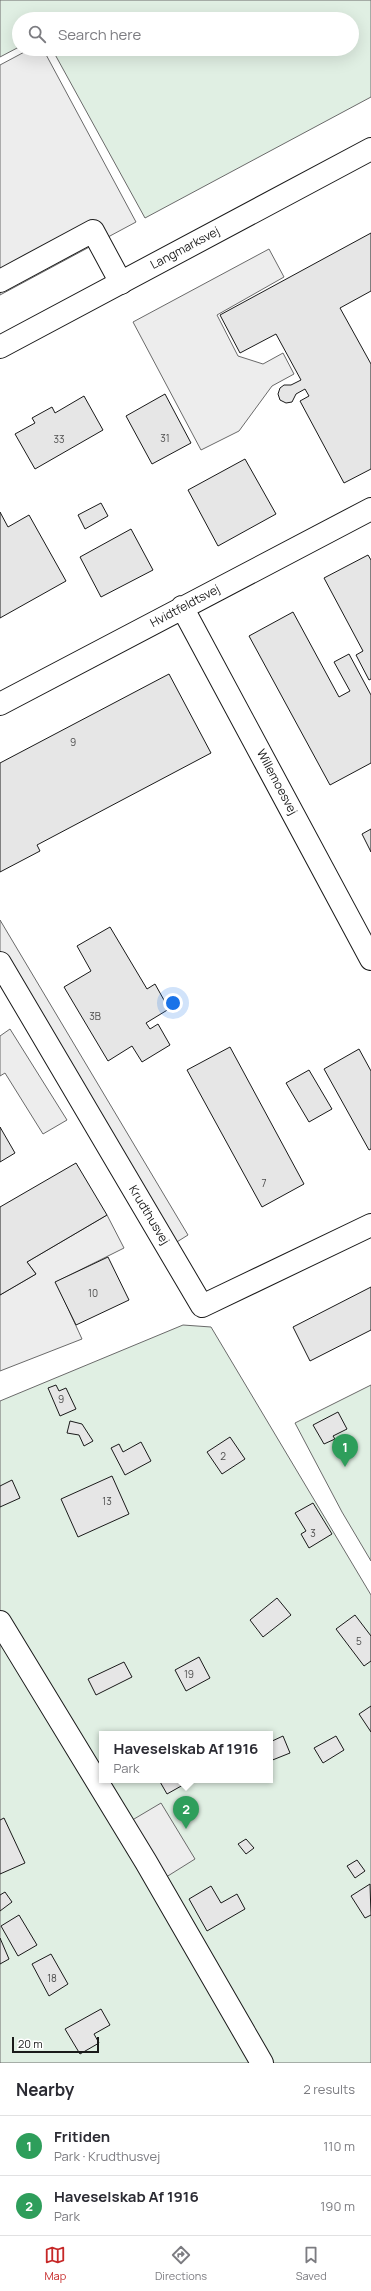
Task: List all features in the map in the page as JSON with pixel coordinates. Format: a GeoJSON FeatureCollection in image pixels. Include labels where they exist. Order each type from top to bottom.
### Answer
{"type":"FeatureCollection","features":[{"type":"Feature","properties":{"kind":"street","name":"Langmarksvej"},"geometry":{"type":"LineString","coordinates":[[0,347],[371,149]]}},
{"type":"Feature","properties":{"kind":"street"},"geometry":{"type":"LineString","coordinates":[[0,281],[93,231],[121,283]]}},
{"type":"Feature","properties":{"kind":"street","name":"Hvidtfeldtsvej"},"geometry":{"type":"LineString","coordinates":[[0,704],[371,509]]}},
{"type":"Feature","properties":{"kind":"street","name":"Willemoesvej"},"geometry":{"type":"LineString","coordinates":[[182,607],[371,958]]}},
{"type":"Feature","properties":{"kind":"street","name":"Krudthusvej"},"geometry":{"type":"LineString","coordinates":[[0,963],[202,1306],[371,1225]]}},
{"type":"Feature","properties":{"kind":"street"},"geometry":{"type":"LineString","coordinates":[[0,1622],[146,1862],[262,2063]]}},
{"type":"Feature","properties":{"kind":"green space"},"geometry":{"type":"Polygon","coordinates":[[[0,0],[371,0],[371,97],[145,218],[56,56],[359,56],[359,12],[12,12],[12,51],[0,57],[0,0]]]}},
{"type":"Feature","properties":{"kind":"green space"},"geometry":{"type":"Polygon","coordinates":[[[183,1325],[211,1327],[371,1595],[371,2063],[0,2063],[0,1401],[183,1325]]]}},
{"type":"Feature","properties":{"kind":"green space"},"geometry":{"type":"Polygon","coordinates":[[[371,1385],[371,1561],[342,1512],[295,1423],[371,1385]]]}},
{"type":"Feature","properties":{"kind":"shaded area"},"geometry":{"type":"Polygon","coordinates":[[[17,56],[47,56],[136,222],[0,295],[0,65],[17,56]]]}},
{"type":"Feature","properties":{"kind":"shaded area"},"geometry":{"type":"Polygon","coordinates":[[[269,249],[284,277],[217,315],[238,356],[263,364],[283,353],[294,374],[272,386],[239,431],[201,450],[133,322],[269,249]]]}},
{"type":"Feature","properties":{"kind":"shaded area"},"geometry":{"type":"Polygon","coordinates":[[[0,920],[188,1235],[172,1245],[0,956],[0,920]]]}},
{"type":"Feature","properties":{"kind":"shaded area"},"geometry":{"type":"Polygon","coordinates":[[[10,1029],[67,1120],[43,1134],[5,1073],[0,1076],[0,1036],[10,1029]]]}},
{"type":"Feature","properties":{"kind":"shaded area"},"geometry":{"type":"Polygon","coordinates":[[[107,1215],[124,1248],[56,1282],[82,1339],[0,1371],[0,1295],[36,1274],[27,1262],[107,1215]]]}},
{"type":"Feature","properties":{"kind":"shaded area"},"geometry":{"type":"Polygon","coordinates":[[[161,1803],[195,1859],[163,1879],[129,1822],[161,1803]]]}},
{"type":"Feature","properties":{"kind":"building"},"geometry":{"type":"Polygon","coordinates":[[[371,233],[371,291],[340,308],[371,364],[371,469],[344,483],[300,401],[309,396],[305,389],[296,394],[292,402],[286,403],[280,400],[278,394],[280,388],[284,385],[291,385],[301,380],[276,334],[240,353],[220,315],[371,233]]]}},
{"type":"Feature","properties":{"kind":"building"},"geometry":{"type":"Polygon","coordinates":[[[165,394],[191,443],[152,464],[126,416],[165,394]]]}},
{"type":"Feature","properties":{"kind":"building"},"geometry":{"type":"Polygon","coordinates":[[[84,396],[103,430],[35,469],[15,434],[35,423],[32,418],[52,407],[55,413],[84,396]]]}},
{"type":"Feature","properties":{"kind":"building"},"geometry":{"type":"Polygon","coordinates":[[[245,459],[276,514],[218,546],[188,490],[245,459]]]}},
{"type":"Feature","properties":{"kind":"building"},"geometry":{"type":"Polygon","coordinates":[[[101,503],[108,516],[85,529],[78,515],[101,503]]]}},
{"type":"Feature","properties":{"kind":"building"},"geometry":{"type":"Polygon","coordinates":[[[0,512],[8,527],[29,515],[66,581],[0,618],[0,512]]]}},
{"type":"Feature","properties":{"kind":"building"},"geometry":{"type":"Polygon","coordinates":[[[131,529],[153,570],[101,597],[80,557],[131,529]]]}},
{"type":"Feature","properties":{"kind":"building"},"geometry":{"type":"Polygon","coordinates":[[[368,555],[371,560],[371,679],[369,680],[356,655],[363,651],[324,578],[368,555]]]}},
{"type":"Feature","properties":{"kind":"building"},"geometry":{"type":"Polygon","coordinates":[[[293,612],[339,697],[350,691],[334,662],[349,654],[371,695],[371,763],[330,785],[249,636],[293,612]]]}},
{"type":"Feature","properties":{"kind":"building"},"geometry":{"type":"Polygon","coordinates":[[[169,674],[211,753],[37,845],[40,851],[0,872],[0,763],[169,674]]]}},
{"type":"Feature","properties":{"kind":"building"},"geometry":{"type":"Polygon","coordinates":[[[371,829],[371,852],[362,834],[371,829]]]}},
{"type":"Feature","properties":{"kind":"building"},"geometry":{"type":"Polygon","coordinates":[[[110,927],[147,989],[155,984],[169,1009],[146,1023],[150,1029],[158,1024],[170,1045],[142,1062],[132,1046],[108,1061],[64,987],[91,971],[77,946],[110,927]]]}},
{"type":"Feature","properties":{"kind":"building"},"geometry":{"type":"Polygon","coordinates":[[[230,1047],[304,1184],[262,1207],[187,1070],[230,1047]]]}},
{"type":"Feature","properties":{"kind":"building"},"geometry":{"type":"Polygon","coordinates":[[[359,1049],[371,1071],[371,1149],[369,1150],[324,1069],[359,1049]]]}},
{"type":"Feature","properties":{"kind":"building"},"geometry":{"type":"Polygon","coordinates":[[[309,1070],[332,1109],[309,1122],[286,1083],[309,1070]]]}},
{"type":"Feature","properties":{"kind":"building"},"geometry":{"type":"Polygon","coordinates":[[[0,1127],[15,1153],[0,1162],[0,1127]]]}},
{"type":"Feature","properties":{"kind":"building"},"geometry":{"type":"Polygon","coordinates":[[[76,1163],[107,1215],[27,1262],[36,1274],[0,1295],[0,1207],[76,1163]]]}},
{"type":"Feature","properties":{"kind":"building"},"geometry":{"type":"Polygon","coordinates":[[[108,1257],[129,1300],[76,1325],[55,1282],[108,1257]]]}},
{"type":"Feature","properties":{"kind":"building"},"geometry":{"type":"Polygon","coordinates":[[[371,1287],[371,1330],[310,1361],[293,1327],[371,1287]]]}},
{"type":"Feature","properties":{"kind":"building"},"geometry":{"type":"Polygon","coordinates":[[[56,1385],[59,1391],[66,1388],[76,1409],[60,1416],[48,1388],[56,1385]]]}},
{"type":"Feature","properties":{"kind":"building"},"geometry":{"type":"Polygon","coordinates":[[[338,1412],[347,1429],[333,1436],[335,1439],[324,1444],[313,1425],[338,1412]]]}},
{"type":"Feature","properties":{"kind":"building"},"geometry":{"type":"Polygon","coordinates":[[[70,1421],[82,1424],[93,1441],[84,1446],[79,1435],[67,1433],[70,1421]]]}},
{"type":"Feature","properties":{"kind":"building"},"geometry":{"type":"Polygon","coordinates":[[[230,1437],[245,1459],[222,1474],[207,1452],[230,1437]]]}},
{"type":"Feature","properties":{"kind":"building"},"geometry":{"type":"Polygon","coordinates":[[[141,1442],[151,1461],[125,1475],[111,1448],[119,1444],[123,1452],[141,1442]]]}},
{"type":"Feature","properties":{"kind":"building"},"geometry":{"type":"Polygon","coordinates":[[[112,1476],[129,1514],[78,1537],[61,1499],[112,1476]]]}},
{"type":"Feature","properties":{"kind":"building"},"geometry":{"type":"Polygon","coordinates":[[[12,1480],[20,1498],[0,1507],[0,1486],[12,1480]]]}},
{"type":"Feature","properties":{"kind":"building"},"geometry":{"type":"Polygon","coordinates":[[[313,1503],[332,1534],[309,1548],[301,1534],[306,1531],[295,1513],[313,1503]]]}},
{"type":"Feature","properties":{"kind":"building"},"geometry":{"type":"Polygon","coordinates":[[[277,1598],[291,1615],[263,1637],[250,1620],[277,1598]]]}},
{"type":"Feature","properties":{"kind":"building"},"geometry":{"type":"Polygon","coordinates":[[[355,1615],[371,1636],[371,1661],[364,1666],[336,1629],[355,1615]]]}},
{"type":"Feature","properties":{"kind":"building"},"geometry":{"type":"Polygon","coordinates":[[[199,1657],[210,1678],[186,1691],[175,1670],[199,1657]]]}},
{"type":"Feature","properties":{"kind":"building"},"geometry":{"type":"Polygon","coordinates":[[[124,1662],[132,1677],[96,1695],[88,1679],[124,1662]]]}},
{"type":"Feature","properties":{"kind":"building"},"geometry":{"type":"Polygon","coordinates":[[[371,1706],[371,1732],[359,1714],[371,1706]]]}},
{"type":"Feature","properties":{"kind":"building"},"geometry":{"type":"Polygon","coordinates":[[[283,1736],[290,1753],[273,1760],[273,1741],[283,1736]]]}},
{"type":"Feature","properties":{"kind":"building"},"geometry":{"type":"Polygon","coordinates":[[[336,1736],[344,1750],[323,1763],[314,1748],[336,1736]]]}},
{"type":"Feature","properties":{"kind":"building"},"geometry":{"type":"Polygon","coordinates":[[[161,1783],[182,1783],[183,1785],[167,1794],[161,1783]]]}},
{"type":"Feature","properties":{"kind":"building"},"geometry":{"type":"Polygon","coordinates":[[[4,1818],[25,1863],[0,1874],[0,1820],[4,1818]]]}},
{"type":"Feature","properties":{"kind":"building"},"geometry":{"type":"Polygon","coordinates":[[[246,1839],[254,1848],[246,1854],[238,1844],[246,1839]]]}},
{"type":"Feature","properties":{"kind":"building"},"geometry":{"type":"Polygon","coordinates":[[[357,1860],[365,1871],[355,1878],[347,1866],[357,1860]]]}},
{"type":"Feature","properties":{"kind":"building"},"geometry":{"type":"Polygon","coordinates":[[[370,1884],[371,1915],[365,1918],[351,1896],[370,1884]]]}},
{"type":"Feature","properties":{"kind":"building"},"geometry":{"type":"Polygon","coordinates":[[[211,1886],[221,1903],[237,1894],[245,1909],[207,1931],[189,1899],[211,1886]]]}},
{"type":"Feature","properties":{"kind":"building"},"geometry":{"type":"Polygon","coordinates":[[[5,1892],[12,1902],[0,1911],[0,1895],[5,1892]]]}},
{"type":"Feature","properties":{"kind":"building"},"geometry":{"type":"Polygon","coordinates":[[[19,1915],[37,1945],[18,1956],[1,1926],[19,1915]]]}},
{"type":"Feature","properties":{"kind":"building"},"geometry":{"type":"Polygon","coordinates":[[[0,1938],[9,1959],[0,1964],[0,1938]]]}},
{"type":"Feature","properties":{"kind":"building"},"geometry":{"type":"Polygon","coordinates":[[[51,1954],[68,1984],[49,1996],[32,1964],[51,1954]]]}},
{"type":"Feature","properties":{"kind":"building"},"geometry":{"type":"Polygon","coordinates":[[[101,2009],[110,2025],[94,2034],[99,2043],[80,2054],[65,2029],[101,2009]]]}},
{"type":"Feature","properties":{"kind":"place","name":"Fritiden"},"geometry":{"type":"Point","coordinates":[345,1467]}},
{"type":"Feature","properties":{"kind":"place","name":"Haveselskab Af 1916"},"geometry":{"type":"Point","coordinates":[186,1829]}}]}
